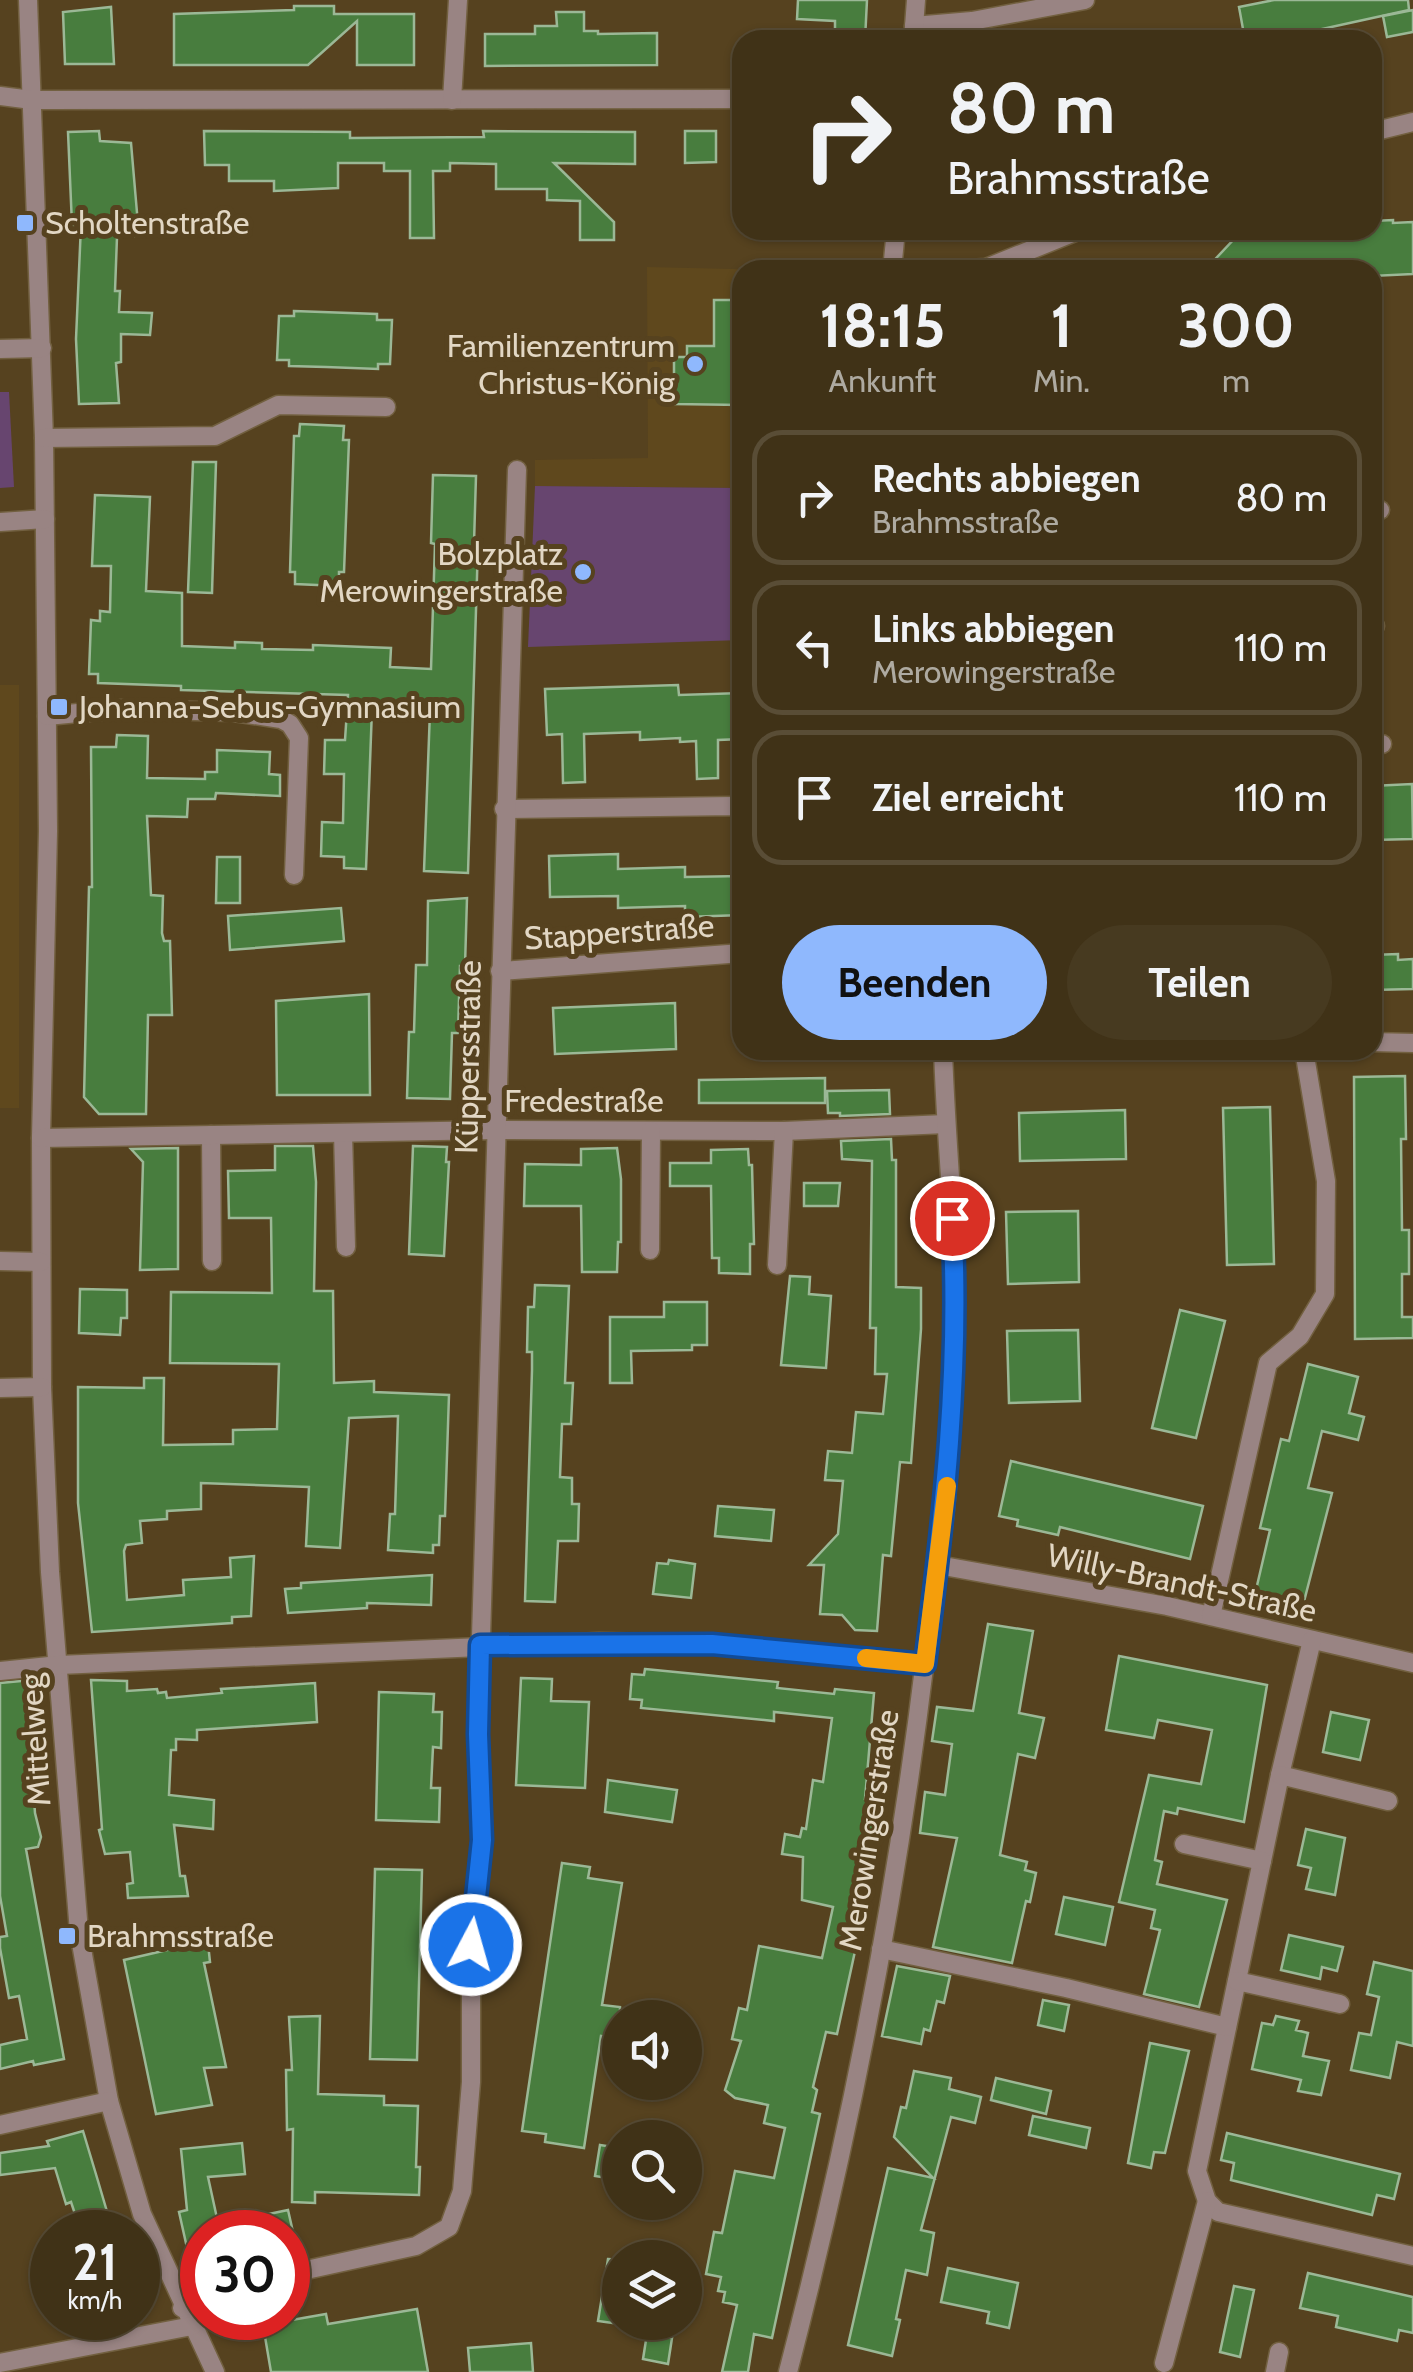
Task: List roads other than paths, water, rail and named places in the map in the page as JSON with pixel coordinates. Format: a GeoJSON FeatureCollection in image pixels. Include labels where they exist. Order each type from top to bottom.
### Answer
{"type":"FeatureCollection","features":[{"type":"Feature","properties":{"kind":"street","name":"Mittelweg"},"geometry":{"type":"LineString","coordinates":[[28,0],[44,438],[47,716],[42,1387],[50,1572],[80,1932],[108,2101],[142,2214],[180,2303]]}},
{"type":"Feature","properties":{"kind":"street"},"geometry":{"type":"LineString","coordinates":[[452,100],[458,0]]}},
{"type":"Feature","properties":{"kind":"street"},"geometry":{"type":"LineString","coordinates":[[913,30],[916,0]]}},
{"type":"Feature","properties":{"kind":"street"},"geometry":{"type":"LineString","coordinates":[[928,30],[1085,0]]}},
{"type":"Feature","properties":{"kind":"street"},"geometry":{"type":"LineString","coordinates":[[0,96],[32,100],[732,99]]}},
{"type":"Feature","properties":{"kind":"street"},"geometry":{"type":"LineString","coordinates":[[1382,130],[1413,122]]}},
{"type":"Feature","properties":{"kind":"street"},"geometry":{"type":"LineString","coordinates":[[1006,260],[1055,240]]}},
{"type":"Feature","properties":{"kind":"street"},"geometry":{"type":"LineString","coordinates":[[0,350],[42,348]]}},
{"type":"Feature","properties":{"kind":"street"},"geometry":{"type":"LineString","coordinates":[[44,438],[215,436],[278,405],[386,407]]}},
{"type":"Feature","properties":{"kind":"street","name":"Küppersstraße"},"geometry":{"type":"LineString","coordinates":[[310,2269],[416,2246],[449,2226],[462,2191],[472,2082],[471,1945],[482,1840],[480,1645],[516,470]]}},
{"type":"Feature","properties":{"kind":"street"},"geometry":{"type":"LineString","coordinates":[[0,522],[44,519]]}},
{"type":"Feature","properties":{"kind":"street"},"geometry":{"type":"LineString","coordinates":[[47,716],[120,709],[234,712],[266,715],[290,724],[299,738],[294,876]]}},
{"type":"Feature","properties":{"kind":"street"},"geometry":{"type":"LineString","coordinates":[[504,809],[732,806]]}},
{"type":"Feature","properties":{"kind":"street","name":"Stapperstraße"},"geometry":{"type":"LineString","coordinates":[[500,971],[732,955]]}},
{"type":"Feature","properties":{"kind":"street"},"geometry":{"type":"LineString","coordinates":[[1382,1042],[1413,1043]]}},
{"type":"Feature","properties":{"kind":"street","name":"Merowingerstraße"},"geometry":{"type":"LineString","coordinates":[[788,2372],[833,2189],[881,1949],[913,1772],[938,1565],[948,1478],[953,1370],[954,1250],[943,1060]]}},
{"type":"Feature","properties":{"kind":"street"},"geometry":{"type":"LineString","coordinates":[[1211,1616],[1268,1362],[1300,1336],[1325,1294],[1326,1181],[1306,1060]]}},
{"type":"Feature","properties":{"kind":"street","name":"Fredestraße"},"geometry":{"type":"LineString","coordinates":[[41,1138],[496,1130],[784,1131],[946,1124]]}},
{"type":"Feature","properties":{"kind":"street"},"geometry":{"type":"LineString","coordinates":[[650,1250],[651,1130]]}},
{"type":"Feature","properties":{"kind":"street"},"geometry":{"type":"LineString","coordinates":[[778,1265],[784,1131]]}},
{"type":"Feature","properties":{"kind":"street"},"geometry":{"type":"LineString","coordinates":[[342,1133],[346,1247]]}},
{"type":"Feature","properties":{"kind":"street"},"geometry":{"type":"LineString","coordinates":[[210,1135],[212,1261]]}},
{"type":"Feature","properties":{"kind":"street"},"geometry":{"type":"LineString","coordinates":[[0,1261],[42,1262]]}},
{"type":"Feature","properties":{"kind":"street"},"geometry":{"type":"LineString","coordinates":[[0,1388],[42,1387]]}},
{"type":"Feature","properties":{"kind":"street","name":"Willy-Brandt-Straße"},"geometry":{"type":"LineString","coordinates":[[938,1565],[1211,1616],[1413,1663]]}},
{"type":"Feature","properties":{"kind":"street"},"geometry":{"type":"LineString","coordinates":[[1312,1640],[1197,2171],[1207,2201],[1218,2212],[1413,2256]]}},
{"type":"Feature","properties":{"kind":"street"},"geometry":{"type":"LineString","coordinates":[[0,1671],[480,1645],[712,1644],[925,1664]]}},
{"type":"Feature","properties":{"kind":"street"},"geometry":{"type":"LineString","coordinates":[[1280,1775],[1388,1801]]}},
{"type":"Feature","properties":{"kind":"street"},"geometry":{"type":"LineString","coordinates":[[1184,1844],[1262,1861]]}},
{"type":"Feature","properties":{"kind":"street"},"geometry":{"type":"LineString","coordinates":[[881,1949],[1066,1988],[1227,2028]]}},
{"type":"Feature","properties":{"kind":"street"},"geometry":{"type":"LineString","coordinates":[[1237,1981],[1340,2004]]}},
{"type":"Feature","properties":{"kind":"street"},"geometry":{"type":"LineString","coordinates":[[0,2126],[108,2101]]}},
{"type":"Feature","properties":{"kind":"street"},"geometry":{"type":"LineString","coordinates":[[1164,2364],[1207,2201]]}},
{"type":"Feature","properties":{"kind":"street"},"geometry":{"type":"LineString","coordinates":[[0,2364],[180,2328]]}},
{"type":"Feature","properties":{"kind":"street","name":"Mittelweg"},"geometry":{"type":"LineString","coordinates":[[199,2340],[215,2372]]}},
{"type":"Feature","properties":{"kind":"street"},"geometry":{"type":"LineString","coordinates":[[1275,2372],[1279,2352]]}},
{"type":"Feature","properties":{"kind":"place","name":"Scholtenstraße"},"geometry":{"type":"Point","coordinates":[25,223]}},
{"type":"Feature","properties":{"kind":"place","name":"Familienzentrum Christus-König"},"geometry":{"type":"Point","coordinates":[695,364]}},
{"type":"Feature","properties":{"kind":"place","name":"Bolzplatz Merowingerstraße"},"geometry":{"type":"Point","coordinates":[583,572]}},
{"type":"Feature","properties":{"kind":"place","name":"Johanna-Sebus-Gymnasium"},"geometry":{"type":"Point","coordinates":[59,707]}},
{"type":"Feature","properties":{"kind":"place","name":"Brahmsstraße"},"geometry":{"type":"Point","coordinates":[67,1936]}}]}
